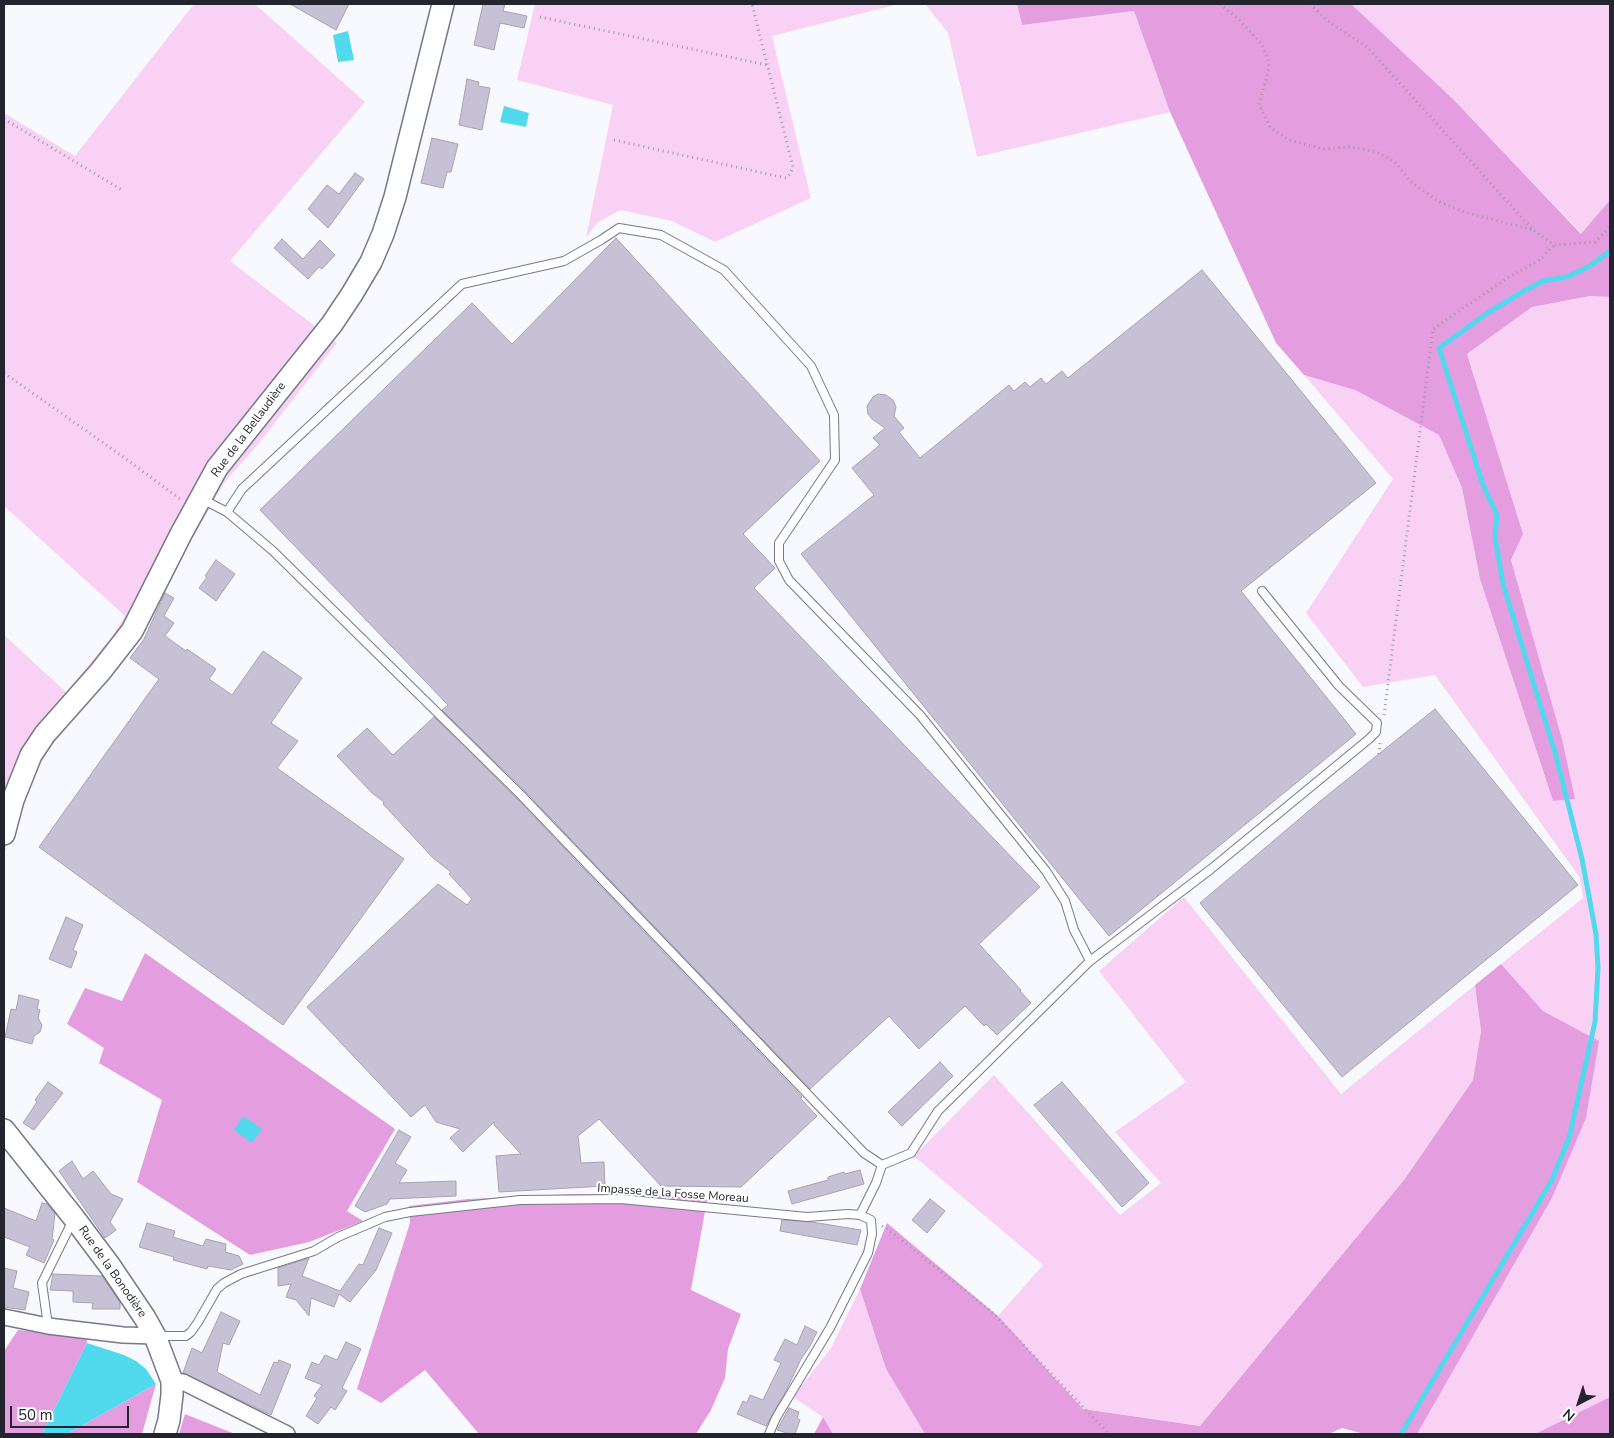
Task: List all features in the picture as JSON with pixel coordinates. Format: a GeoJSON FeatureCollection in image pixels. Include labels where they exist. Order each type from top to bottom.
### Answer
{"type":"FeatureCollection","features":[{"type":"Feature","properties":{"kind":"street","name":"Rue de la Bellaudière"},"geometry":{"type":"LineString","coordinates":[[4,834],[13,800],[31,755],[46,734],[100,672],[132,631],[218,468],[332,324],[371,262],[383,234],[395,197],[443,4]]}},
{"type":"Feature","properties":{"kind":"street","name":"Rue de la Bonodière"},"geometry":{"type":"LineString","coordinates":[[4,1130],[110,1266],[155,1336],[172,1381],[169,1420],[165,1434]]}},
{"type":"Feature","properties":{"kind":"street"},"geometry":{"type":"LineString","coordinates":[[4,1317],[48,1326],[123,1335],[155,1336]]}},
{"type":"Feature","properties":{"kind":"street"},"geometry":{"type":"LineString","coordinates":[[172,1381],[183,1382],[287,1434]]}},
{"type":"Feature","properties":{"kind":"lane"},"geometry":{"type":"LineString","coordinates":[[227,512],[242,489],[462,284],[564,261],[619,228],[661,235],[724,270],[811,366],[834,415],[835,460],[779,543],[779,561],[789,580],[920,715],[1046,871],[1066,901],[1074,930],[1090,961]]}},
{"type":"Feature","properties":{"kind":"lane"},"geometry":{"type":"LineString","coordinates":[[197,505],[227,512],[273,551],[513,787],[864,1153],[882,1165]]}},
{"type":"Feature","properties":{"kind":"lane"},"geometry":{"type":"LineString","coordinates":[[769,1434],[776,1418],[830,1328],[868,1252],[872,1234],[871,1220],[860,1214],[876,1183],[882,1165],[911,1153],[938,1111],[1090,961],[1211,869],[1376,732],[1377,723],[1339,686],[1262,591]]}},
{"type":"Feature","properties":{"kind":"lane","name":"Impasse de la Fosse Moreau"},"geometry":{"type":"LineString","coordinates":[[155,1336],[186,1336],[198,1322],[216,1289],[241,1274],[314,1251],[338,1237],[384,1217],[410,1212],[520,1200],[621,1199],[807,1217],[860,1214]]}},
{"type":"Feature","properties":{"kind":"lane"},"geometry":{"type":"LineString","coordinates":[[48,1326],[42,1283],[74,1218]]}},
{"type":"Feature","properties":{"kind":"path"},"geometry":{"type":"LineString","coordinates":[[614,140],[786,178],[790,174],[792,167],[752,4]]}},
{"type":"Feature","properties":{"kind":"path"},"geometry":{"type":"LineString","coordinates":[[1220,4],[1236,17],[1262,44],[1269,63],[1268,76],[1259,105],[1270,127],[1289,140],[1322,149],[1351,148],[1376,152],[1395,162],[1412,184],[1438,201],[1464,212],[1534,230]]}},
{"type":"Feature","properties":{"kind":"path"},"geometry":{"type":"LineString","coordinates":[[1310,4],[1328,21],[1368,48],[1534,230],[1554,246]]}},
{"type":"Feature","properties":{"kind":"path"},"geometry":{"type":"LineString","coordinates":[[540,17],[768,65]]}},
{"type":"Feature","properties":{"kind":"path"},"geometry":{"type":"LineString","coordinates":[[4,119],[122,190]]}},
{"type":"Feature","properties":{"kind":"path"},"geometry":{"type":"LineString","coordinates":[[1382,724],[1433,329],[1506,279],[1542,259],[1554,246],[1595,242],[1610,228]]}},
{"type":"Feature","properties":{"kind":"path"},"geometry":{"type":"LineString","coordinates":[[4,373],[175,495],[197,505]]}},
{"type":"Feature","properties":{"kind":"path"},"geometry":{"type":"LineString","coordinates":[[1379,754],[1381,734]]}},
{"type":"Feature","properties":{"kind":"path"},"geometry":{"type":"LineString","coordinates":[[871,1220],[890,1231],[992,1312],[1109,1434]]}},
{"type":"Feature","properties":{"kind":"shaded area"},"geometry":{"type":"Polygon","coordinates":[[[194,4],[255,4],[365,102],[230,261],[337,343],[260,442],[224,483],[124,659],[44,754],[4,853],[4,635],[66,692],[111,638],[125,616],[4,506],[4,113],[75,156],[194,4]]]}},
{"type":"Feature","properties":{"kind":"shaded area"},"geometry":{"type":"Polygon","coordinates":[[[535,4],[899,4],[772,36],[811,198],[715,242],[672,221],[620,210],[597,223],[586,238],[613,105],[517,80],[535,4]]]}},
{"type":"Feature","properties":{"kind":"shaded area"},"geometry":{"type":"Polygon","coordinates":[[[925,4],[1017,4],[1022,25],[1134,11],[1170,112],[977,157],[948,33],[925,4]]]}},
{"type":"Feature","properties":{"kind":"shaded area"},"geometry":{"type":"Polygon","coordinates":[[[1017,4],[1351,4],[1453,99],[1581,234],[1610,200],[1610,297],[1590,296],[1532,307],[1467,354],[1523,534],[1511,560],[1562,739],[1575,799],[1553,801],[1480,579],[1462,488],[1439,435],[1355,390],[1304,375],[1276,343],[1170,112],[1134,11],[1022,25],[1017,4]]]}},
{"type":"Feature","properties":{"kind":"shaded area"},"geometry":{"type":"Polygon","coordinates":[[[1351,4],[1610,4],[1610,200],[1582,234],[1453,99],[1351,4]]]}},
{"type":"Feature","properties":{"kind":"shaded area"},"geometry":{"type":"Polygon","coordinates":[[[1590,296],[1610,297],[1610,1397],[1535,1434],[1417,1434],[1552,1198],[1598,1041],[1543,1011],[1501,964],[1583,898],[1580,878],[1435,675],[1363,687],[1306,613],[1393,479],[1304,375],[1355,390],[1439,435],[1462,488],[1480,579],[1553,801],[1574,799],[1562,739],[1511,560],[1523,534],[1467,354],[1532,307],[1590,296]]]}},
{"type":"Feature","properties":{"kind":"shaded area"},"geometry":{"type":"Polygon","coordinates":[[[1184,897],[1341,1094],[1475,985],[1481,1031],[1473,1080],[1404,1180],[1200,1426],[1083,1409],[998,1316],[1043,1265],[914,1156],[994,1075],[1120,1215],[1161,1183],[1115,1132],[1186,1082],[1099,971],[1184,897]]]}},
{"type":"Feature","properties":{"kind":"shaded area"},"geometry":{"type":"Polygon","coordinates":[[[145,953],[395,1129],[347,1211],[363,1221],[309,1242],[250,1255],[137,1182],[162,1100],[99,1063],[104,1048],[67,1024],[85,988],[122,1001],[145,953]]]}},
{"type":"Feature","properties":{"kind":"shaded area"},"geometry":{"type":"Polygon","coordinates":[[[1501,964],[1543,1011],[1599,1041],[1586,1118],[1552,1198],[1417,1434],[1364,1434],[1342,1428],[1329,1434],[925,1434],[886,1369],[860,1289],[887,1223],[998,1316],[1083,1409],[1200,1426],[1404,1180],[1473,1080],[1481,1031],[1475,985],[1501,964]]]}},
{"type":"Feature","properties":{"kind":"shaded area"},"geometry":{"type":"Polygon","coordinates":[[[574,1194],[661,1195],[707,1200],[691,1290],[741,1314],[728,1349],[725,1378],[711,1410],[696,1434],[479,1434],[425,1370],[381,1403],[357,1389],[410,1223],[409,1206],[468,1199],[574,1194]]]}},
{"type":"Feature","properties":{"kind":"shaded area"},"geometry":{"type":"Polygon","coordinates":[[[860,1289],[886,1369],[925,1434],[833,1434],[823,1417],[793,1397],[831,1348],[860,1289]]]}},
{"type":"Feature","properties":{"kind":"shaded area"},"geometry":{"type":"Polygon","coordinates":[[[18,1330],[87,1337],[87,1343],[42,1434],[4,1434],[4,1351],[18,1330]]]}},
{"type":"Feature","properties":{"kind":"shaded area"},"geometry":{"type":"Polygon","coordinates":[[[156,1384],[142,1434],[67,1434],[156,1384]]]}},
{"type":"Feature","properties":{"kind":"shaded area"},"geometry":{"type":"Polygon","coordinates":[[[1610,1397],[1610,1434],[1535,1434],[1610,1397]]]}},
{"type":"Feature","properties":{"kind":"shaded area"},"geometry":{"type":"Polygon","coordinates":[[[185,1414],[235,1434],[179,1434],[185,1414]]]}},
{"type":"Feature","properties":{"kind":"shaded area"},"geometry":{"type":"Polygon","coordinates":[[[823,1417],[833,1434],[814,1434],[823,1417]]]}},
{"type":"Feature","properties":{"kind":"water"},"geometry":{"type":"Polygon","coordinates":[[[348,31],[354,60],[338,62],[333,35],[348,31]]]}},
{"type":"Feature","properties":{"kind":"water"},"geometry":{"type":"Polygon","coordinates":[[[504,106],[529,113],[526,127],[500,122],[504,106]]]}},
{"type":"Feature","properties":{"kind":"water"},"geometry":{"type":"Polygon","coordinates":[[[243,1116],[262,1129],[252,1143],[234,1130],[243,1116]]]}},
{"type":"Feature","properties":{"kind":"water"},"geometry":{"type":"Polygon","coordinates":[[[87,1343],[136,1361],[146,1369],[156,1384],[67,1434],[42,1434],[87,1343]]]}},
{"type":"Feature","properties":{"kind":"building"},"geometry":{"type":"Polygon","coordinates":[[[290,4],[349,4],[336,30],[290,4]]]}},
{"type":"Feature","properties":{"kind":"building"},"geometry":{"type":"Polygon","coordinates":[[[483,4],[505,4],[503,11],[527,16],[524,28],[500,23],[494,50],[474,45],[483,4]]]}},
{"type":"Feature","properties":{"kind":"building"},"geometry":{"type":"Polygon","coordinates":[[[467,79],[479,82],[478,86],[490,88],[482,130],[459,125],[467,79]]]}},
{"type":"Feature","properties":{"kind":"building"},"geometry":{"type":"Polygon","coordinates":[[[432,138],[458,144],[451,172],[447,172],[443,188],[421,183],[432,138]]]}},
{"type":"Feature","properties":{"kind":"building"},"geometry":{"type":"Polygon","coordinates":[[[355,173],[364,179],[328,228],[308,209],[327,185],[339,194],[355,173]]]}},
{"type":"Feature","properties":{"kind":"building"},"geometry":{"type":"Polygon","coordinates":[[[616,238],[820,461],[743,534],[775,568],[754,588],[1040,887],[979,944],[1031,1003],[997,1035],[986,1024],[984,1026],[965,1006],[919,1049],[889,1016],[810,1089],[524,790],[442,710],[448,705],[260,510],[472,303],[512,344],[616,238]]]}},
{"type":"Feature","properties":{"kind":"building"},"geometry":{"type":"Polygon","coordinates":[[[282,239],[303,259],[320,240],[335,255],[322,269],[319,267],[308,279],[274,248],[282,239]]]}},
{"type":"Feature","properties":{"kind":"building"},"geometry":{"type":"Polygon","coordinates":[[[1202,270],[1376,483],[1241,591],[1356,734],[1109,936],[801,554],[874,495],[852,468],[880,445],[873,438],[885,428],[868,414],[867,406],[873,397],[878,394],[886,395],[893,400],[896,407],[894,416],[904,428],[899,432],[920,458],[1009,385],[1014,391],[1025,382],[1030,387],[1041,378],[1046,384],[1062,371],[1068,378],[1202,270]]]}},
{"type":"Feature","properties":{"kind":"building"},"geometry":{"type":"Polygon","coordinates":[[[216,560],[235,574],[216,601],[199,588],[216,560]]]}},
{"type":"Feature","properties":{"kind":"building"},"geometry":{"type":"Polygon","coordinates":[[[165,593],[174,598],[164,616],[174,623],[165,636],[216,669],[209,679],[232,695],[263,651],[302,678],[271,723],[298,741],[277,768],[404,859],[283,1025],[39,847],[159,679],[130,658],[144,639],[165,593]]]}},
{"type":"Feature","properties":{"kind":"building"},"geometry":{"type":"Polygon","coordinates":[[[1435,709],[1578,885],[1342,1077],[1200,903],[1324,798],[1435,709]]]}},
{"type":"Feature","properties":{"kind":"building"},"geometry":{"type":"Polygon","coordinates":[[[434,717],[516,798],[802,1097],[800,1098],[817,1116],[741,1187],[661,1186],[599,1119],[578,1136],[581,1163],[604,1162],[605,1186],[499,1192],[496,1156],[521,1154],[494,1125],[494,1122],[463,1152],[450,1138],[460,1129],[436,1122],[425,1105],[411,1117],[307,1007],[438,884],[467,905],[472,899],[449,874],[451,872],[433,858],[383,804],[384,802],[372,793],[337,756],[367,728],[393,755],[434,717]]]}},
{"type":"Feature","properties":{"kind":"building"},"geometry":{"type":"Polygon","coordinates":[[[66,917],[83,925],[73,950],[77,952],[71,968],[49,959],[66,917]]]}},
{"type":"Feature","properties":{"kind":"building"},"geometry":{"type":"Polygon","coordinates":[[[19,995],[39,1000],[37,1009],[40,1010],[38,1018],[42,1025],[40,1032],[34,1036],[32,1044],[5,1037],[11,1009],[16,1010],[19,995]]]}},
{"type":"Feature","properties":{"kind":"building"},"geometry":{"type":"Polygon","coordinates":[[[940,1062],[953,1076],[902,1126],[888,1112],[940,1062]]]}},
{"type":"Feature","properties":{"kind":"building"},"geometry":{"type":"Polygon","coordinates":[[[48,1082],[63,1093],[34,1130],[23,1123],[37,1102],[35,1100],[48,1082]]]}},
{"type":"Feature","properties":{"kind":"building"},"geometry":{"type":"Polygon","coordinates":[[[1062,1082],[1149,1183],[1122,1207],[1034,1105],[1062,1082]]]}},
{"type":"Feature","properties":{"kind":"building"},"geometry":{"type":"Polygon","coordinates":[[[399,1130],[411,1137],[395,1163],[407,1170],[399,1183],[456,1181],[456,1196],[390,1199],[387,1204],[365,1212],[355,1206],[399,1130]]]}},
{"type":"Feature","properties":{"kind":"building"},"geometry":{"type":"Polygon","coordinates":[[[72,1161],[83,1179],[93,1171],[111,1194],[123,1199],[110,1222],[116,1230],[105,1238],[59,1171],[72,1161]]]}},
{"type":"Feature","properties":{"kind":"building"},"geometry":{"type":"Polygon","coordinates":[[[860,1170],[864,1184],[792,1204],[788,1191],[828,1180],[828,1177],[844,1172],[845,1174],[860,1170]]]}},
{"type":"Feature","properties":{"kind":"building"},"geometry":{"type":"Polygon","coordinates":[[[930,1199],[945,1211],[927,1233],[912,1220],[930,1199]]]}},
{"type":"Feature","properties":{"kind":"building"},"geometry":{"type":"Polygon","coordinates":[[[42,1203],[47,1204],[55,1214],[52,1239],[54,1240],[44,1263],[26,1255],[30,1247],[4,1237],[4,1208],[36,1221],[42,1203]]]}},
{"type":"Feature","properties":{"kind":"building"},"geometry":{"type":"Polygon","coordinates":[[[782,1220],[812,1222],[861,1230],[857,1245],[780,1231],[782,1220]]]}},
{"type":"Feature","properties":{"kind":"building"},"geometry":{"type":"Polygon","coordinates":[[[147,1223],[175,1231],[173,1237],[203,1246],[206,1239],[226,1244],[225,1252],[239,1256],[243,1264],[231,1270],[208,1266],[207,1269],[173,1260],[174,1257],[139,1247],[147,1223]]]}},
{"type":"Feature","properties":{"kind":"building"},"geometry":{"type":"Polygon","coordinates":[[[379,1228],[392,1233],[376,1270],[350,1302],[339,1294],[334,1307],[311,1298],[309,1316],[296,1300],[286,1297],[291,1284],[278,1286],[278,1268],[309,1258],[302,1276],[340,1291],[359,1264],[363,1265],[379,1228]]]}},
{"type":"Feature","properties":{"kind":"building"},"geometry":{"type":"Polygon","coordinates":[[[4,1268],[17,1271],[13,1288],[29,1292],[25,1310],[4,1307],[4,1268]]]}},
{"type":"Feature","properties":{"kind":"building"},"geometry":{"type":"Polygon","coordinates":[[[53,1274],[102,1276],[120,1303],[120,1309],[92,1309],[93,1303],[73,1302],[73,1291],[50,1290],[53,1274]]]}},
{"type":"Feature","properties":{"kind":"building"},"geometry":{"type":"Polygon","coordinates":[[[221,1312],[240,1321],[229,1345],[223,1343],[217,1372],[260,1395],[274,1362],[278,1363],[279,1360],[291,1365],[271,1415],[183,1373],[192,1348],[202,1353],[221,1312]]]}},
{"type":"Feature","properties":{"kind":"building"},"geometry":{"type":"Polygon","coordinates":[[[805,1326],[817,1332],[766,1426],[737,1414],[743,1401],[747,1403],[750,1395],[763,1400],[781,1363],[774,1360],[785,1339],[797,1345],[805,1326]]]}},
{"type":"Feature","properties":{"kind":"building"},"geometry":{"type":"Polygon","coordinates":[[[346,1342],[361,1349],[342,1388],[347,1391],[335,1410],[331,1407],[318,1424],[306,1416],[317,1398],[314,1396],[322,1385],[305,1378],[312,1362],[319,1365],[325,1355],[337,1360],[346,1342]]]}},
{"type":"Feature","properties":{"kind":"building"},"geometry":{"type":"Polygon","coordinates":[[[789,1408],[799,1412],[797,1418],[800,1420],[795,1434],[777,1430],[789,1408]]]}},
{"type":"Feature","properties":{"kind":"waterway"},"geometry":{"type":"LineString","coordinates":[[1401,1434],[1552,1180],[1569,1138],[1595,1022],[1598,968],[1596,934],[1582,859],[1556,756],[1503,584],[1495,537],[1497,515],[1483,485],[1439,348],[1486,314],[1524,291],[1543,281],[1567,277],[1590,266],[1610,251]]}}]}
